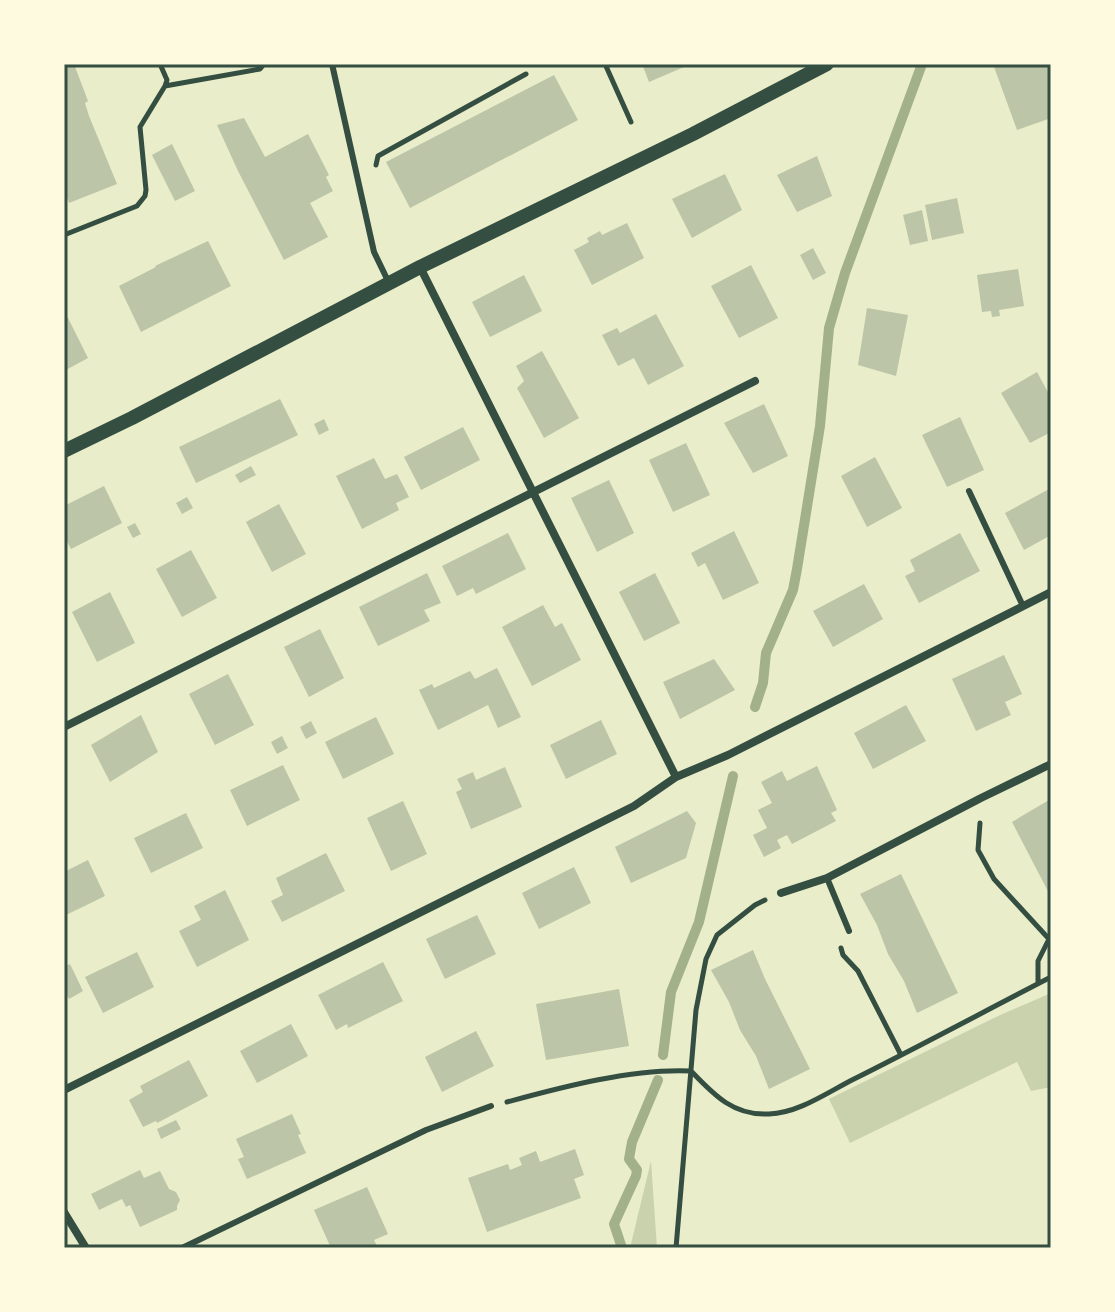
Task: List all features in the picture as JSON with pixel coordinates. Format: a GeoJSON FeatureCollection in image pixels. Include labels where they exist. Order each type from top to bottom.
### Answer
{"type":"FeatureCollection","features":[{"type":"Feature","properties":{"kind":"street"},"geometry":{"type":"LineString","coordinates":[[64,451],[420,267],[693,134],[827,64]]}},
{"type":"Feature","properties":{"kind":"street"},"geometry":{"type":"LineString","coordinates":[[420,267],[676,777]]}},
{"type":"Feature","properties":{"kind":"street"},"geometry":{"type":"LineString","coordinates":[[64,727],[755,381]]}},
{"type":"Feature","properties":{"kind":"street"},"geometry":{"type":"LineString","coordinates":[[64,1090],[634,806],[676,777],[728,755],[1051,592]]}},
{"type":"Feature","properties":{"kind":"street"},"geometry":{"type":"LineString","coordinates":[[781,893],[827,878],[1051,764]]}},
{"type":"Feature","properties":{"kind":"street"},"geometry":{"type":"LineString","coordinates":[[64,1212],[86,1248]]}},
{"type":"Feature","properties":{"kind":"lane"},"geometry":{"type":"LineString","coordinates":[[332,64],[374,252],[389,283]]}},
{"type":"Feature","properties":{"kind":"lane"},"geometry":{"type":"LineString","coordinates":[[969,491],[1023,606]]}},
{"type":"Feature","properties":{"kind":"lane"},"geometry":{"type":"LineString","coordinates":[[827,878],[849,931]]}},
{"type":"Feature","properties":{"kind":"lane"},"geometry":{"type":"LineString","coordinates":[[182,1248],[426,1130],[491,1106]]}},
{"type":"Feature","properties":{"kind":"path"},"geometry":{"type":"LineString","coordinates":[[64,235],[141,202],[146,190],[140,127],[167,80],[160,64]]}},
{"type":"Feature","properties":{"kind":"path"},"geometry":{"type":"LineString","coordinates":[[165,86],[260,69],[264,64]]}},
{"type":"Feature","properties":{"kind":"path"},"geometry":{"type":"LineString","coordinates":[[605,64],[631,122]]}},
{"type":"Feature","properties":{"kind":"path"},"geometry":{"type":"LineString","coordinates":[[359,186],[372,179],[378,156],[526,74]]}},
{"type":"Feature","properties":{"kind":"path"},"geometry":{"type":"LineString","coordinates":[[981,798],[978,850],[994,879],[1049,939],[1038,961],[1038,983]]}},
{"type":"Feature","properties":{"kind":"path"},"geometry":{"type":"LineString","coordinates":[[676,1248],[691,1071],[706,959],[717,935],[755,905],[781,893]]}},
{"type":"Feature","properties":{"kind":"path"},"geometry":{"type":"LineString","coordinates":[[849,931],[840,943],[843,955],[858,971],[901,1055]]}},
{"type":"Feature","properties":{"kind":"path"},"geometry":{"type":"LineString","coordinates":[[491,1106],[553,1089],[672,1070],[691,1071],[719,1100],[750,1112],[769,1114],[793,1109],[1051,977]]}},
{"type":"Feature","properties":{"kind":"green space"},"geometry":{"type":"Polygon","coordinates":[[[1051,993],[1051,1087],[1031,1091],[1017,1062],[850,1143],[829,1099],[1051,993]]]}},
{"type":"Feature","properties":{"kind":"green space"},"geometry":{"type":"Polygon","coordinates":[[[651,1161],[657,1248],[630,1248],[651,1161]]]}},
{"type":"Feature","properties":{"kind":"building"},"geometry":{"type":"Polygon","coordinates":[[[64,64],[74,64],[88,101],[85,103],[89,116],[117,184],[69,203],[64,189],[64,64]]]}},
{"type":"Feature","properties":{"kind":"building"},"geometry":{"type":"Polygon","coordinates":[[[642,64],[691,64],[649,82],[642,64]]]}},
{"type":"Feature","properties":{"kind":"building"},"geometry":{"type":"Polygon","coordinates":[[[993,64],[1047,64],[1051,74],[1051,118],[1017,130],[993,64]]]}},
{"type":"Feature","properties":{"kind":"building"},"geometry":{"type":"Polygon","coordinates":[[[554,75],[578,120],[410,208],[386,162],[554,75]]]}},
{"type":"Feature","properties":{"kind":"building"},"geometry":{"type":"Polygon","coordinates":[[[244,118],[265,157],[308,134],[329,175],[326,177],[333,191],[310,203],[328,237],[284,260],[217,125],[244,118]]]}},
{"type":"Feature","properties":{"kind":"building"},"geometry":{"type":"Polygon","coordinates":[[[172,144],[195,191],[175,201],[152,155],[172,144]]]}},
{"type":"Feature","properties":{"kind":"building"},"geometry":{"type":"Polygon","coordinates":[[[817,156],[832,196],[797,212],[777,175],[817,156]]]}},
{"type":"Feature","properties":{"kind":"building"},"geometry":{"type":"Polygon","coordinates":[[[725,174],[742,210],[692,238],[672,199],[725,174]]]}},
{"type":"Feature","properties":{"kind":"building"},"geometry":{"type":"Polygon","coordinates":[[[957,198],[964,233],[932,240],[925,205],[957,198]]]}},
{"type":"Feature","properties":{"kind":"building"},"geometry":{"type":"Polygon","coordinates":[[[922,210],[928,241],[910,245],[903,215],[922,210]]]}},
{"type":"Feature","properties":{"kind":"building"},"geometry":{"type":"Polygon","coordinates":[[[627,223],[644,258],[592,285],[574,250],[600,231],[602,235],[627,223]]]}},
{"type":"Feature","properties":{"kind":"building"},"geometry":{"type":"Polygon","coordinates":[[[208,241],[231,286],[141,332],[119,286],[208,241]]]}},
{"type":"Feature","properties":{"kind":"building"},"geometry":{"type":"Polygon","coordinates":[[[813,248],[826,273],[813,280],[800,255],[813,248]]]}},
{"type":"Feature","properties":{"kind":"building"},"geometry":{"type":"Polygon","coordinates":[[[751,265],[778,318],[739,338],[711,286],[751,265]]]}},
{"type":"Feature","properties":{"kind":"building"},"geometry":{"type":"Polygon","coordinates":[[[1018,269],[1024,306],[999,310],[1000,316],[992,317],[991,311],[982,312],[977,275],[1018,269]]]}},
{"type":"Feature","properties":{"kind":"building"},"geometry":{"type":"Polygon","coordinates":[[[524,275],[542,311],[490,337],[472,302],[524,275]]]}},
{"type":"Feature","properties":{"kind":"building"},"geometry":{"type":"Polygon","coordinates":[[[867,308],[908,315],[896,376],[858,365],[867,308]]]}},
{"type":"Feature","properties":{"kind":"building"},"geometry":{"type":"Polygon","coordinates":[[[64,310],[88,358],[64,371],[64,310]]]}},
{"type":"Feature","properties":{"kind":"building"},"geometry":{"type":"Polygon","coordinates":[[[656,314],[684,366],[648,385],[634,358],[618,366],[602,335],[617,328],[620,333],[656,314]]]}},
{"type":"Feature","properties":{"kind":"building"},"geometry":{"type":"Polygon","coordinates":[[[542,351],[579,418],[544,438],[517,388],[524,381],[516,366],[542,351]]]}},
{"type":"Feature","properties":{"kind":"building"},"geometry":{"type":"Polygon","coordinates":[[[1037,372],[1051,398],[1051,432],[1030,443],[1001,393],[1037,372]]]}},
{"type":"Feature","properties":{"kind":"building"},"geometry":{"type":"Polygon","coordinates":[[[280,399],[298,435],[196,483],[179,447],[280,399]]]}},
{"type":"Feature","properties":{"kind":"building"},"geometry":{"type":"Polygon","coordinates":[[[764,404],[788,456],[753,473],[724,423],[764,404]]]}},
{"type":"Feature","properties":{"kind":"building"},"geometry":{"type":"Polygon","coordinates":[[[960,417],[984,470],[947,487],[922,435],[960,417]]]}},
{"type":"Feature","properties":{"kind":"building"},"geometry":{"type":"Polygon","coordinates":[[[324,419],[329,430],[319,435],[314,424],[324,419]]]}},
{"type":"Feature","properties":{"kind":"building"},"geometry":{"type":"Polygon","coordinates":[[[463,427],[480,460],[421,490],[404,457],[463,427]]]}},
{"type":"Feature","properties":{"kind":"building"},"geometry":{"type":"Polygon","coordinates":[[[686,443],[710,495],[673,512],[649,460],[686,443]]]}},
{"type":"Feature","properties":{"kind":"building"},"geometry":{"type":"Polygon","coordinates":[[[875,457],[902,508],[867,527],[841,476],[875,457]]]}},
{"type":"Feature","properties":{"kind":"building"},"geometry":{"type":"Polygon","coordinates":[[[374,458],[385,479],[397,474],[409,497],[396,503],[399,510],[362,529],[336,476],[374,458]]]}},
{"type":"Feature","properties":{"kind":"building"},"geometry":{"type":"Polygon","coordinates":[[[251,466],[256,475],[240,483],[235,475],[251,466]]]}},
{"type":"Feature","properties":{"kind":"building"},"geometry":{"type":"Polygon","coordinates":[[[609,480],[634,533],[597,552],[571,498],[609,480]]]}},
{"type":"Feature","properties":{"kind":"building"},"geometry":{"type":"Polygon","coordinates":[[[104,486],[122,523],[71,549],[64,536],[64,506],[104,486]]]}},
{"type":"Feature","properties":{"kind":"building"},"geometry":{"type":"Polygon","coordinates":[[[1051,488],[1051,535],[1024,550],[1005,513],[1051,488]]]}},
{"type":"Feature","properties":{"kind":"building"},"geometry":{"type":"Polygon","coordinates":[[[187,497],[193,508],[182,514],[176,503],[187,497]]]}},
{"type":"Feature","properties":{"kind":"building"},"geometry":{"type":"Polygon","coordinates":[[[279,504],[306,554],[272,572],[246,522],[279,504]]]}},
{"type":"Feature","properties":{"kind":"building"},"geometry":{"type":"Polygon","coordinates":[[[135,523],[141,534],[133,538],[127,527],[135,523]]]}},
{"type":"Feature","properties":{"kind":"building"},"geometry":{"type":"Polygon","coordinates":[[[734,531],[759,583],[723,600],[705,563],[698,567],[691,553],[734,531]]]}},
{"type":"Feature","properties":{"kind":"building"},"geometry":{"type":"Polygon","coordinates":[[[508,533],[526,569],[476,594],[473,588],[457,596],[442,566],[508,533]]]}},
{"type":"Feature","properties":{"kind":"building"},"geometry":{"type":"Polygon","coordinates":[[[960,533],[980,571],[919,603],[905,576],[915,571],[910,560],[960,533]]]}},
{"type":"Feature","properties":{"kind":"building"},"geometry":{"type":"Polygon","coordinates":[[[191,550],[217,598],[182,617],[156,569],[191,550]]]}},
{"type":"Feature","properties":{"kind":"building"},"geometry":{"type":"Polygon","coordinates":[[[427,573],[441,603],[424,610],[430,621],[378,646],[359,607],[427,573]]]}},
{"type":"Feature","properties":{"kind":"building"},"geometry":{"type":"Polygon","coordinates":[[[655,573],[680,623],[644,641],[619,592],[655,573]]]}},
{"type":"Feature","properties":{"kind":"building"},"geometry":{"type":"Polygon","coordinates":[[[864,584],[883,619],[833,647],[813,611],[864,584]]]}},
{"type":"Feature","properties":{"kind":"building"},"geometry":{"type":"Polygon","coordinates":[[[110,592],[135,643],[97,662],[72,612],[110,592]]]}},
{"type":"Feature","properties":{"kind":"building"},"geometry":{"type":"Polygon","coordinates":[[[543,605],[555,627],[562,623],[581,660],[532,686],[502,627],[543,605]]]}},
{"type":"Feature","properties":{"kind":"building"},"geometry":{"type":"Polygon","coordinates":[[[320,629],[344,678],[309,697],[284,647],[320,629]]]}},
{"type":"Feature","properties":{"kind":"building"},"geometry":{"type":"Polygon","coordinates":[[[1004,655],[1022,694],[1005,702],[1011,715],[976,731],[952,679],[1004,655]]]}},
{"type":"Feature","properties":{"kind":"building"},"geometry":{"type":"Polygon","coordinates":[[[714,659],[735,690],[680,719],[663,682],[714,659]]]}},
{"type":"Feature","properties":{"kind":"building"},"geometry":{"type":"Polygon","coordinates":[[[497,668],[521,717],[498,728],[488,705],[438,730],[419,690],[432,684],[434,688],[470,671],[475,679],[497,668]]]}},
{"type":"Feature","properties":{"kind":"building"},"geometry":{"type":"Polygon","coordinates":[[[228,674],[254,725],[215,745],[189,694],[228,674]]]}},
{"type":"Feature","properties":{"kind":"building"},"geometry":{"type":"Polygon","coordinates":[[[906,705],[926,741],[873,769],[854,733],[906,705]]]}},
{"type":"Feature","properties":{"kind":"building"},"geometry":{"type":"Polygon","coordinates":[[[141,715],[158,752],[110,782],[91,745],[141,715]]]}},
{"type":"Feature","properties":{"kind":"building"},"geometry":{"type":"Polygon","coordinates":[[[376,717],[394,754],[343,779],[325,742],[376,717]]]}},
{"type":"Feature","properties":{"kind":"building"},"geometry":{"type":"Polygon","coordinates":[[[601,720],[617,754],[566,779],[550,745],[601,720]]]}},
{"type":"Feature","properties":{"kind":"building"},"geometry":{"type":"Polygon","coordinates":[[[311,721],[317,733],[306,739],[300,727],[311,721]]]}},
{"type":"Feature","properties":{"kind":"building"},"geometry":{"type":"Polygon","coordinates":[[[282,736],[288,748],[277,754],[271,742],[282,736]]]}},
{"type":"Feature","properties":{"kind":"building"},"geometry":{"type":"Polygon","coordinates":[[[283,765],[300,800],[247,826],[230,790],[283,765]]]}},
{"type":"Feature","properties":{"kind":"building"},"geometry":{"type":"Polygon","coordinates":[[[817,766],[837,810],[831,813],[836,821],[792,844],[787,835],[777,840],[781,848],[764,857],[753,835],[767,828],[758,810],[772,803],[761,782],[782,771],[787,781],[817,766]]]}},
{"type":"Feature","properties":{"kind":"building"},"geometry":{"type":"Polygon","coordinates":[[[505,767],[522,807],[471,829],[456,792],[462,789],[457,779],[473,772],[476,780],[505,767]]]}},
{"type":"Feature","properties":{"kind":"building"},"geometry":{"type":"Polygon","coordinates":[[[1049,800],[1051,803],[1051,897],[1012,822],[1049,800]]]}},
{"type":"Feature","properties":{"kind":"building"},"geometry":{"type":"Polygon","coordinates":[[[403,801],[427,854],[391,871],[367,818],[403,801]]]}},
{"type":"Feature","properties":{"kind":"building"},"geometry":{"type":"Polygon","coordinates":[[[687,811],[696,823],[686,858],[631,883],[615,847],[687,811]]]}},
{"type":"Feature","properties":{"kind":"building"},"geometry":{"type":"Polygon","coordinates":[[[186,813],[203,848],[151,873],[134,838],[186,813]]]}},
{"type":"Feature","properties":{"kind":"building"},"geometry":{"type":"Polygon","coordinates":[[[326,853],[345,891],[282,922],[271,901],[283,895],[276,878],[326,853]]]}},
{"type":"Feature","properties":{"kind":"building"},"geometry":{"type":"Polygon","coordinates":[[[88,860],[105,896],[64,916],[64,872],[88,860]]]}},
{"type":"Feature","properties":{"kind":"building"},"geometry":{"type":"Polygon","coordinates":[[[574,867],[591,903],[539,929],[522,893],[574,867]]]}},
{"type":"Feature","properties":{"kind":"building"},"geometry":{"type":"Polygon","coordinates":[[[901,874],[958,993],[917,1013],[860,894],[901,874]]]}},
{"type":"Feature","properties":{"kind":"building"},"geometry":{"type":"Polygon","coordinates":[[[225,890],[249,940],[197,967],[179,931],[201,920],[194,906],[225,890]]]}},
{"type":"Feature","properties":{"kind":"building"},"geometry":{"type":"Polygon","coordinates":[[[477,915],[496,954],[445,979],[426,939],[477,915]]]}},
{"type":"Feature","properties":{"kind":"building"},"geometry":{"type":"Polygon","coordinates":[[[753,950],[810,1069],[769,1089],[756,1056],[711,970],[753,950]]]}},
{"type":"Feature","properties":{"kind":"building"},"geometry":{"type":"Polygon","coordinates":[[[137,952],[154,987],[103,1013],[85,977],[137,952]]]}},
{"type":"Feature","properties":{"kind":"building"},"geometry":{"type":"Polygon","coordinates":[[[383,962],[403,1001],[348,1028],[347,1024],[336,1030],[318,995],[383,962]]]}},
{"type":"Feature","properties":{"kind":"building"},"geometry":{"type":"Polygon","coordinates":[[[70,964],[83,991],[69,999],[64,989],[64,967],[70,964]]]}},
{"type":"Feature","properties":{"kind":"building"},"geometry":{"type":"Polygon","coordinates":[[[619,989],[629,1046],[546,1060],[536,1004],[619,989]]]}},
{"type":"Feature","properties":{"kind":"building"},"geometry":{"type":"Polygon","coordinates":[[[291,1024],[308,1056],[257,1083],[240,1051],[291,1024]]]}},
{"type":"Feature","properties":{"kind":"building"},"geometry":{"type":"Polygon","coordinates":[[[476,1031],[494,1066],[442,1092],[425,1057],[476,1031]]]}},
{"type":"Feature","properties":{"kind":"building"},"geometry":{"type":"Polygon","coordinates":[[[189,1060],[208,1096],[157,1123],[143,1127],[129,1100],[143,1092],[140,1086],[189,1060]]]}},
{"type":"Feature","properties":{"kind":"building"},"geometry":{"type":"Polygon","coordinates":[[[292,1114],[306,1153],[247,1179],[238,1159],[244,1157],[236,1139],[292,1114]]]}},
{"type":"Feature","properties":{"kind":"building"},"geometry":{"type":"Polygon","coordinates":[[[176,1120],[181,1129],[161,1139],[157,1129],[176,1120]]]}},
{"type":"Feature","properties":{"kind":"building"},"geometry":{"type":"Polygon","coordinates":[[[575,1149],[584,1175],[574,1179],[581,1198],[487,1232],[468,1178],[508,1164],[510,1170],[522,1165],[519,1158],[536,1151],[540,1162],[575,1149]]]}},
{"type":"Feature","properties":{"kind":"building"},"geometry":{"type":"Polygon","coordinates":[[[140,1170],[144,1178],[160,1171],[169,1189],[176,1192],[180,1200],[177,1210],[140,1227],[130,1205],[126,1207],[122,1199],[99,1210],[91,1194],[140,1170]]]}},
{"type":"Feature","properties":{"kind":"building"},"geometry":{"type":"Polygon","coordinates":[[[367,1187],[388,1234],[374,1240],[378,1248],[331,1248],[314,1210],[367,1187]]]}},
{"type":"Feature","properties":{"kind":"waterway"},"geometry":{"type":"LineString","coordinates":[[755,707],[763,683],[766,653],[793,590],[820,426],[829,328],[845,273],[922,64]]}},
{"type":"Feature","properties":{"kind":"waterway"},"geometry":{"type":"LineString","coordinates":[[663,1055],[671,992],[699,922],[733,776]]}},
{"type":"Feature","properties":{"kind":"waterway"},"geometry":{"type":"LineString","coordinates":[[622,1248],[614,1224],[636,1176],[637,1170],[629,1159],[632,1142],[658,1080]]}}]}
